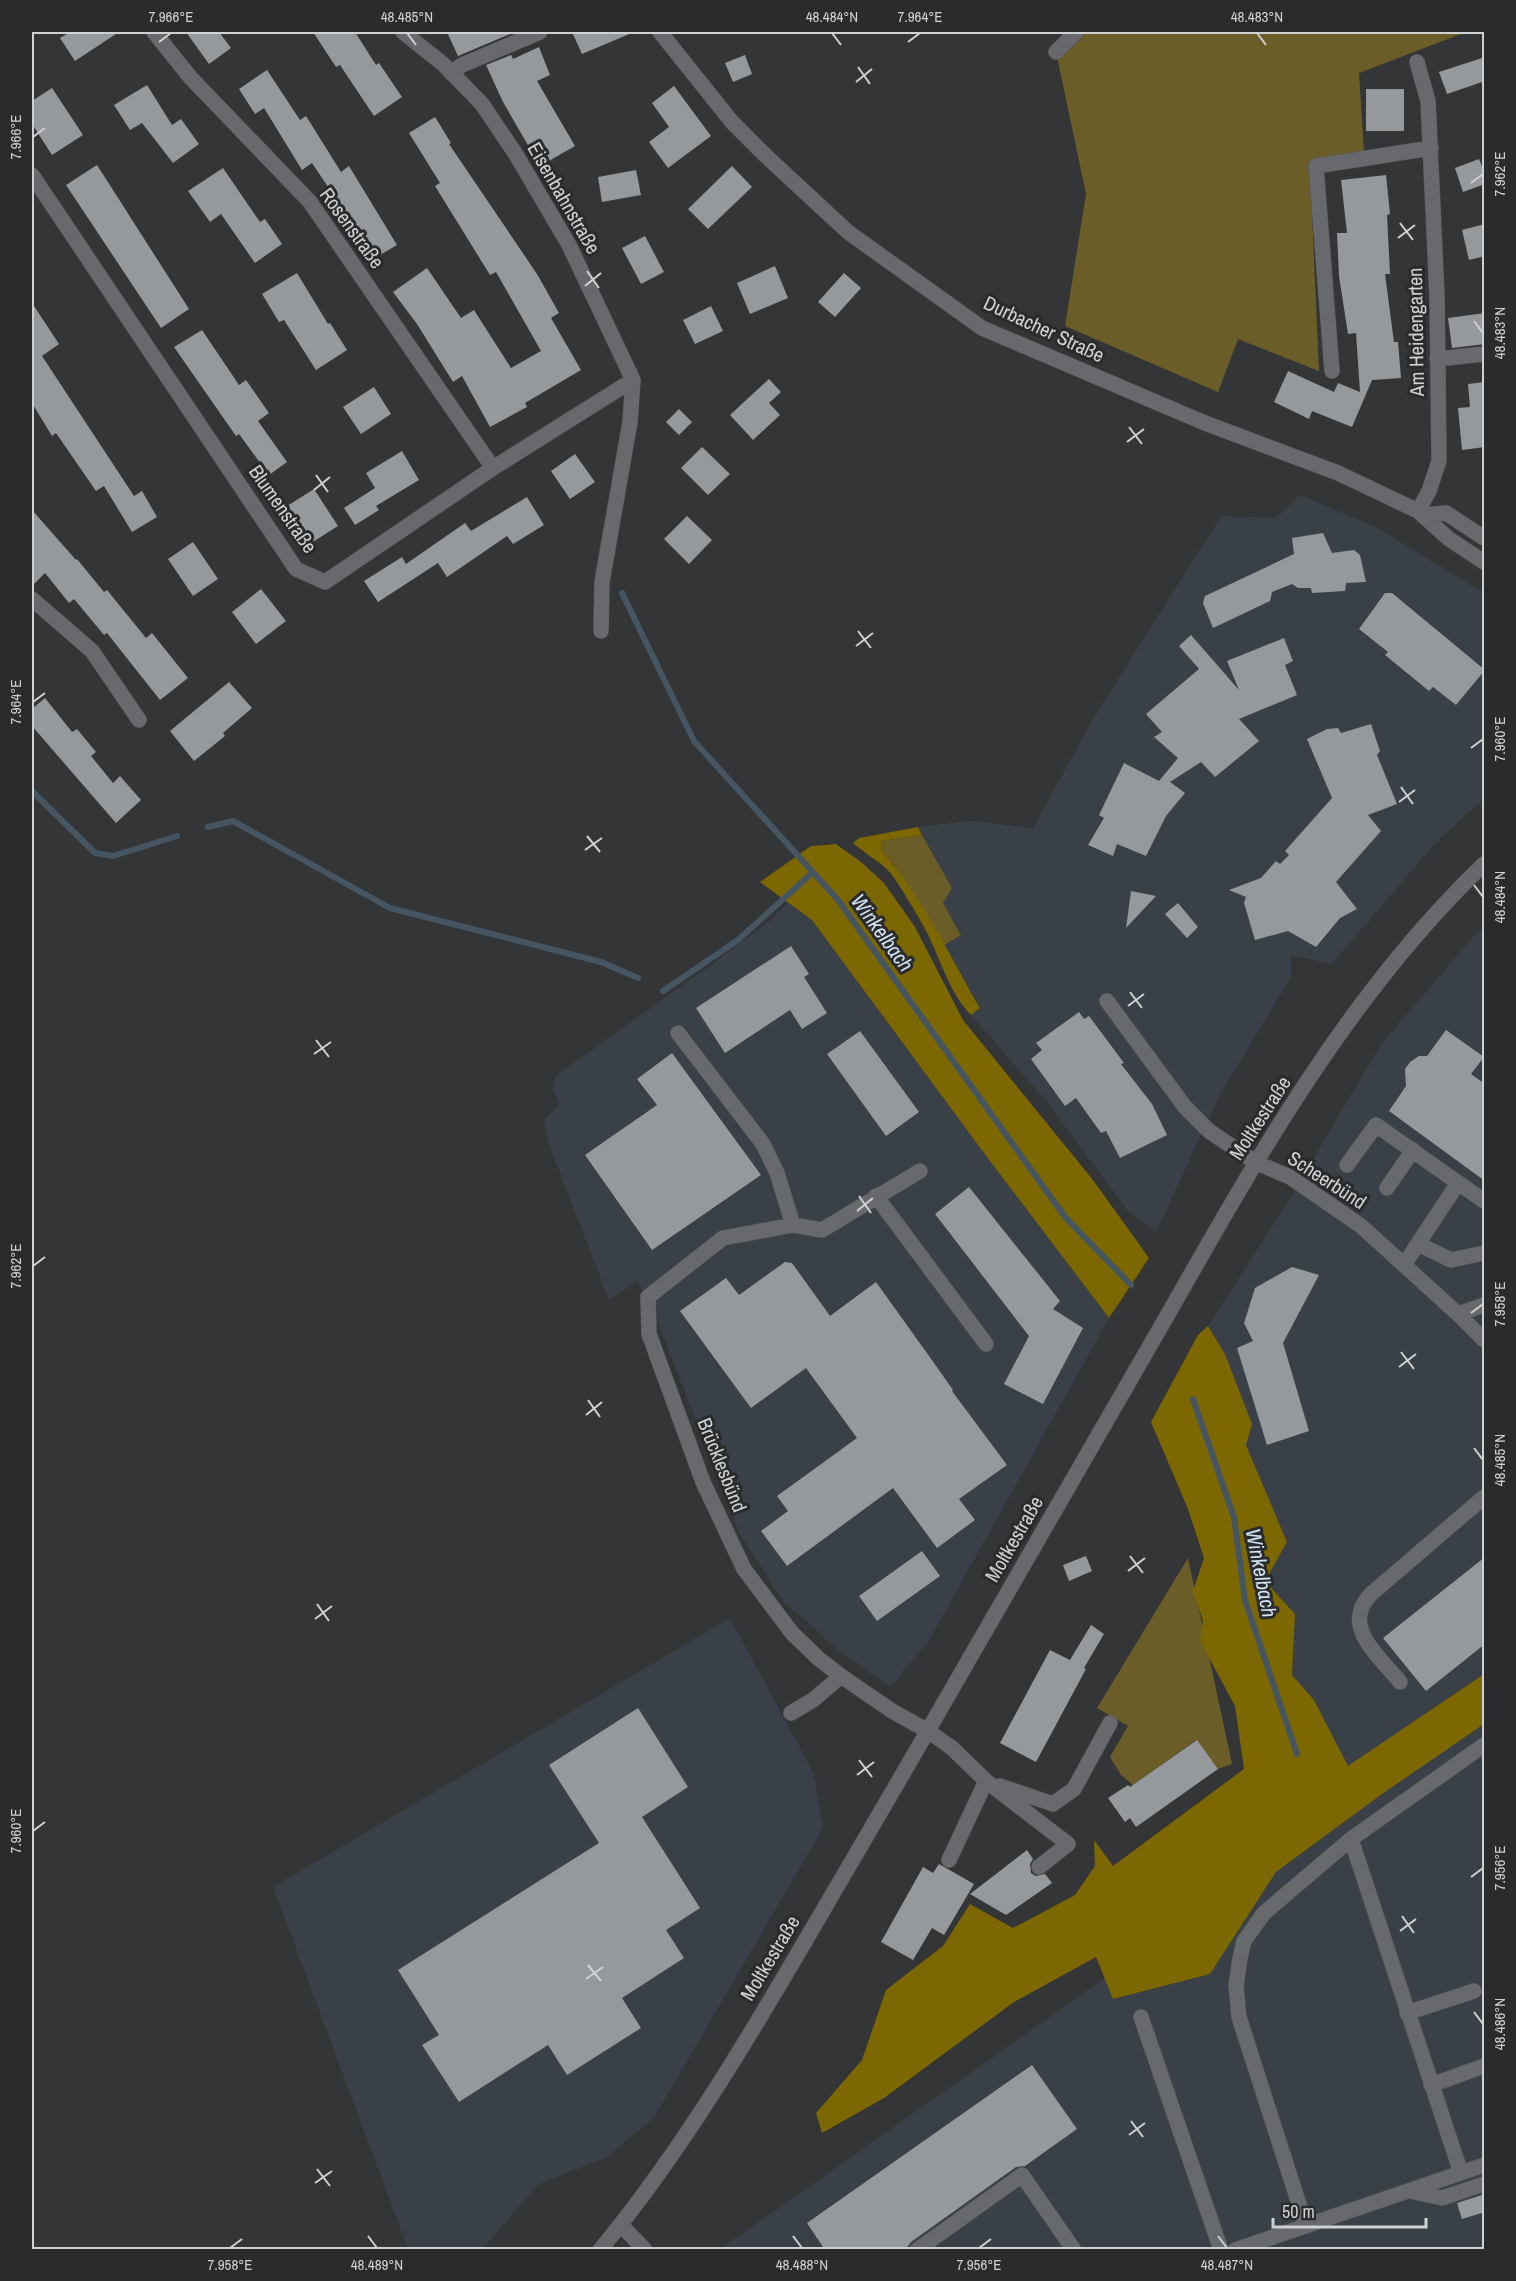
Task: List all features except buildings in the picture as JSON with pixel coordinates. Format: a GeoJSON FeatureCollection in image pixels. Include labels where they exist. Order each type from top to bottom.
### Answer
{"type":"FeatureCollection","features":[{"type":"Feature","properties":{"kind":"street","name":"Rosenstraße"},"geometry":{"type":"LineString","coordinates":[[154,32],[190,77],[310,202],[494,468]]}},
{"type":"Feature","properties":{"kind":"street","name":"Eisenbahnstraße"},"geometry":{"type":"LineString","coordinates":[[403,32],[451,73],[482,104],[543,197],[570,245],[633,380],[630,422],[602,582],[601,631]]}},
{"type":"Feature","properties":{"kind":"street"},"geometry":{"type":"LineString","coordinates":[[451,73],[462,65],[540,32]]}},
{"type":"Feature","properties":{"kind":"street","name":"Durbacher Straße"},"geometry":{"type":"LineString","coordinates":[[660,32],[732,122],[781,171],[848,232],[982,328],[1205,423],[1338,473],[1422,513],[1449,539],[1485,562]]}},
{"type":"Feature","properties":{"kind":"street"},"geometry":{"type":"LineString","coordinates":[[1056,52],[1076,32]]}},
{"type":"Feature","properties":{"kind":"street","name":"Am Heidengarten"},"geometry":{"type":"LineString","coordinates":[[1417,62],[1428,101],[1431,148],[1439,460],[1422,513]]}},
{"type":"Feature","properties":{"kind":"street"},"geometry":{"type":"LineString","coordinates":[[1332,371],[1316,166],[1431,148]]}},
{"type":"Feature","properties":{"kind":"street","name":"Blumenstraße"},"geometry":{"type":"LineString","coordinates":[[32,175],[296,569],[326,582],[494,468],[633,380]]}},
{"type":"Feature","properties":{"kind":"street"},"geometry":{"type":"LineString","coordinates":[[1437,359],[1485,354]]}},
{"type":"Feature","properties":{"kind":"street","name":"Durbacher Straße"},"geometry":{"type":"LineString","coordinates":[[1422,513],[1446,513],[1485,538]]}},
{"type":"Feature","properties":{"kind":"street"},"geometry":{"type":"LineString","coordinates":[[32,598],[92,651],[139,720]]}},
{"type":"Feature","properties":{"kind":"street","name":"Moltkestraße"},"geometry":{"type":"LineString","coordinates":[[600,2250],[621,2225],[708,2100],[797,1954],[1255,1162],[1353,1014],[1447,899],[1485,864]]}},
{"type":"Feature","properties":{"kind":"street","name":"Scheerbünd"},"geometry":{"type":"LineString","coordinates":[[1107,1001],[1185,1107],[1209,1131],[1255,1162],[1290,1177],[1361,1226],[1485,1340]]}},
{"type":"Feature","properties":{"kind":"street"},"geometry":{"type":"LineString","coordinates":[[678,1033],[763,1144],[777,1173],[793,1225],[822,1230],[920,1171]]}},
{"type":"Feature","properties":{"kind":"street"},"geometry":{"type":"LineString","coordinates":[[1347,1165],[1376,1125],[1485,1201]]}},
{"type":"Feature","properties":{"kind":"street"},"geometry":{"type":"LineString","coordinates":[[1387,1188],[1413,1150]]}},
{"type":"Feature","properties":{"kind":"street"},"geometry":{"type":"LineString","coordinates":[[1404,1265],[1458,1182]]}},
{"type":"Feature","properties":{"kind":"street"},"geometry":{"type":"LineString","coordinates":[[876,1196],[986,1344]]}},
{"type":"Feature","properties":{"kind":"street","name":"Brücklesbünd"},"geometry":{"type":"LineString","coordinates":[[793,1225],[723,1238],[648,1297],[649,1334],[703,1482],[744,1569],[792,1632],[819,1659],[892,1711],[928,1731],[952,1748],[986,1781],[1068,1844],[1039,1867]]}},
{"type":"Feature","properties":{"kind":"street"},"geometry":{"type":"LineString","coordinates":[[1418,1244],[1451,1260],[1485,1253]]}},
{"type":"Feature","properties":{"kind":"street"},"geometry":{"type":"LineString","coordinates":[[1458,1314],[1485,1305]]}},
{"type":"Feature","properties":{"kind":"street"},"geometry":{"type":"LineString","coordinates":[[1400,1682],[1364,1639],[1359,1624],[1361,1609],[1371,1594],[1485,1497]]}},
{"type":"Feature","properties":{"kind":"street"},"geometry":{"type":"LineString","coordinates":[[791,1713],[813,1700],[841,1676]]}},
{"type":"Feature","properties":{"kind":"street"},"geometry":{"type":"LineString","coordinates":[[949,1860],[986,1781],[1053,1804],[1074,1789],[1110,1723]]}},
{"type":"Feature","properties":{"kind":"street"},"geometry":{"type":"LineString","coordinates":[[1306,2226],[1239,2017],[1236,1986],[1244,1941],[1264,1913],[1351,1839],[1485,1744]]}},
{"type":"Feature","properties":{"kind":"street"},"geometry":{"type":"LineString","coordinates":[[1351,1839],[1461,2174]]}},
{"type":"Feature","properties":{"kind":"street"},"geometry":{"type":"LineString","coordinates":[[1407,2013],[1474,1990]]}},
{"type":"Feature","properties":{"kind":"street"},"geometry":{"type":"LineString","coordinates":[[1141,2018],[1221,2250]]}},
{"type":"Feature","properties":{"kind":"street"},"geometry":{"type":"LineString","coordinates":[[1431,2085],[1485,2066]]}},
{"type":"Feature","properties":{"kind":"street"},"geometry":{"type":"LineString","coordinates":[[1235,2250],[1485,2165]]}},
{"type":"Feature","properties":{"kind":"street"},"geometry":{"type":"LineString","coordinates":[[916,2250],[1022,2175],[1074,2250]]}},
{"type":"Feature","properties":{"kind":"street"},"geometry":{"type":"LineString","coordinates":[[1410,2191],[1442,2198],[1485,2184]]}},
{"type":"Feature","properties":{"kind":"street"},"geometry":{"type":"LineString","coordinates":[[621,2225],[645,2250]]}},
{"type":"Feature","properties":{"kind":"shaded area"},"geometry":{"type":"Polygon","coordinates":[[[1076,32],[1466,32],[1359,73],[1364,152],[1310,168],[1319,371],[1238,339],[1218,392],[1065,326],[1086,194],[1056,52],[1076,32]]]}},
{"type":"Feature","properties":{"kind":"shaded area"},"geometry":{"type":"Polygon","coordinates":[[[1300,495],[1376,527],[1484,593],[1484,798],[1433,846],[1332,964],[1291,955],[1291,977],[1219,1096],[1156,1232],[1128,1211],[1048,1103],[971,1015],[980,1007],[944,945],[961,935],[943,903],[952,888],[918,827],[971,821],[1033,828],[1094,717],[1221,516],[1275,518],[1300,495]]]}},
{"type":"Feature","properties":{"kind":"shaded area"},"geometry":{"type":"Polygon","coordinates":[[[918,827],[922,835],[881,841],[882,851],[910,887],[980,1008],[971,1015],[952,989],[926,931],[891,873],[853,843],[859,838],[918,827]]]}},
{"type":"Feature","properties":{"kind":"shaded area"},"geometry":{"type":"Polygon","coordinates":[[[922,835],[952,888],[943,903],[961,935],[944,945],[893,864],[882,851],[881,841],[922,835]]]}},
{"type":"Feature","properties":{"kind":"shaded area"},"geometry":{"type":"Polygon","coordinates":[[[836,844],[884,883],[915,927],[963,1020],[1093,1180],[1149,1258],[1109,1318],[812,920],[760,882],[811,846],[836,844]]]}},
{"type":"Feature","properties":{"kind":"shaded area"},"geometry":{"type":"Polygon","coordinates":[[[789,902],[812,920],[1109,1318],[928,1642],[890,1687],[838,1650],[783,1601],[740,1534],[662,1333],[638,1281],[609,1300],[548,1142],[544,1120],[559,1105],[553,1089],[555,1076],[711,965],[768,922],[789,902]]]}},
{"type":"Feature","properties":{"kind":"shaded area"},"geometry":{"type":"Polygon","coordinates":[[[1484,926],[1484,1674],[1348,1767],[1314,1700],[1292,1675],[1295,1614],[1265,1581],[1287,1542],[1246,1445],[1225,1354],[1208,1326],[1282,1211],[1382,1043],[1484,926]]]}},
{"type":"Feature","properties":{"kind":"shaded area"},"geometry":{"type":"Polygon","coordinates":[[[1208,1326],[1225,1354],[1252,1424],[1246,1445],[1287,1542],[1265,1581],[1295,1614],[1292,1675],[1314,1700],[1348,1766],[1484,1674],[1484,1724],[1382,1794],[1276,1872],[1210,1974],[1113,1999],[1096,1957],[1014,2002],[884,2098],[822,2133],[816,2113],[862,2060],[886,1990],[943,1946],[970,1904],[1013,1928],[1075,1895],[1095,1866],[1094,1840],[1113,1866],[1244,1769],[1235,1706],[1200,1641],[1203,1621],[1193,1591],[1204,1558],[1188,1509],[1151,1422],[1198,1335],[1208,1326]]]}},
{"type":"Feature","properties":{"kind":"shaded area"},"geometry":{"type":"Polygon","coordinates":[[[1188,1558],[1232,1764],[1218,1769],[1196,1740],[1133,1785],[1121,1775],[1110,1757],[1128,1726],[1097,1708],[1188,1558]]]}},
{"type":"Feature","properties":{"kind":"shaded area"},"geometry":{"type":"Polygon","coordinates":[[[730,1618],[814,1774],[823,1828],[655,2116],[608,2157],[539,2184],[482,2249],[408,2249],[273,1887],[730,1618]]]}},
{"type":"Feature","properties":{"kind":"shaded area"},"geometry":{"type":"Polygon","coordinates":[[[1484,1724],[1484,2249],[719,2250],[1105,1978],[1114,1999],[1210,1974],[1276,1872],[1381,1794],[1484,1724]]]}},
{"type":"Feature","properties":{"kind":"waterway","name":"Winkelbach"},"geometry":{"type":"LineString","coordinates":[[622,593],[694,741],[838,900],[1065,1217],[1131,1285]]}},
{"type":"Feature","properties":{"kind":"waterway"},"geometry":{"type":"LineString","coordinates":[[32,791],[95,853],[113,856],[177,836]]}},
{"type":"Feature","properties":{"kind":"waterway"},"geometry":{"type":"LineString","coordinates":[[208,827],[233,821],[390,908],[601,962],[638,978]]}},
{"type":"Feature","properties":{"kind":"waterway"},"geometry":{"type":"LineString","coordinates":[[663,991],[738,940],[813,872]]}},
{"type":"Feature","properties":{"kind":"waterway","name":"Winkelbach"},"geometry":{"type":"LineString","coordinates":[[1193,1399],[1234,1517],[1245,1600],[1297,1754]]}}]}
